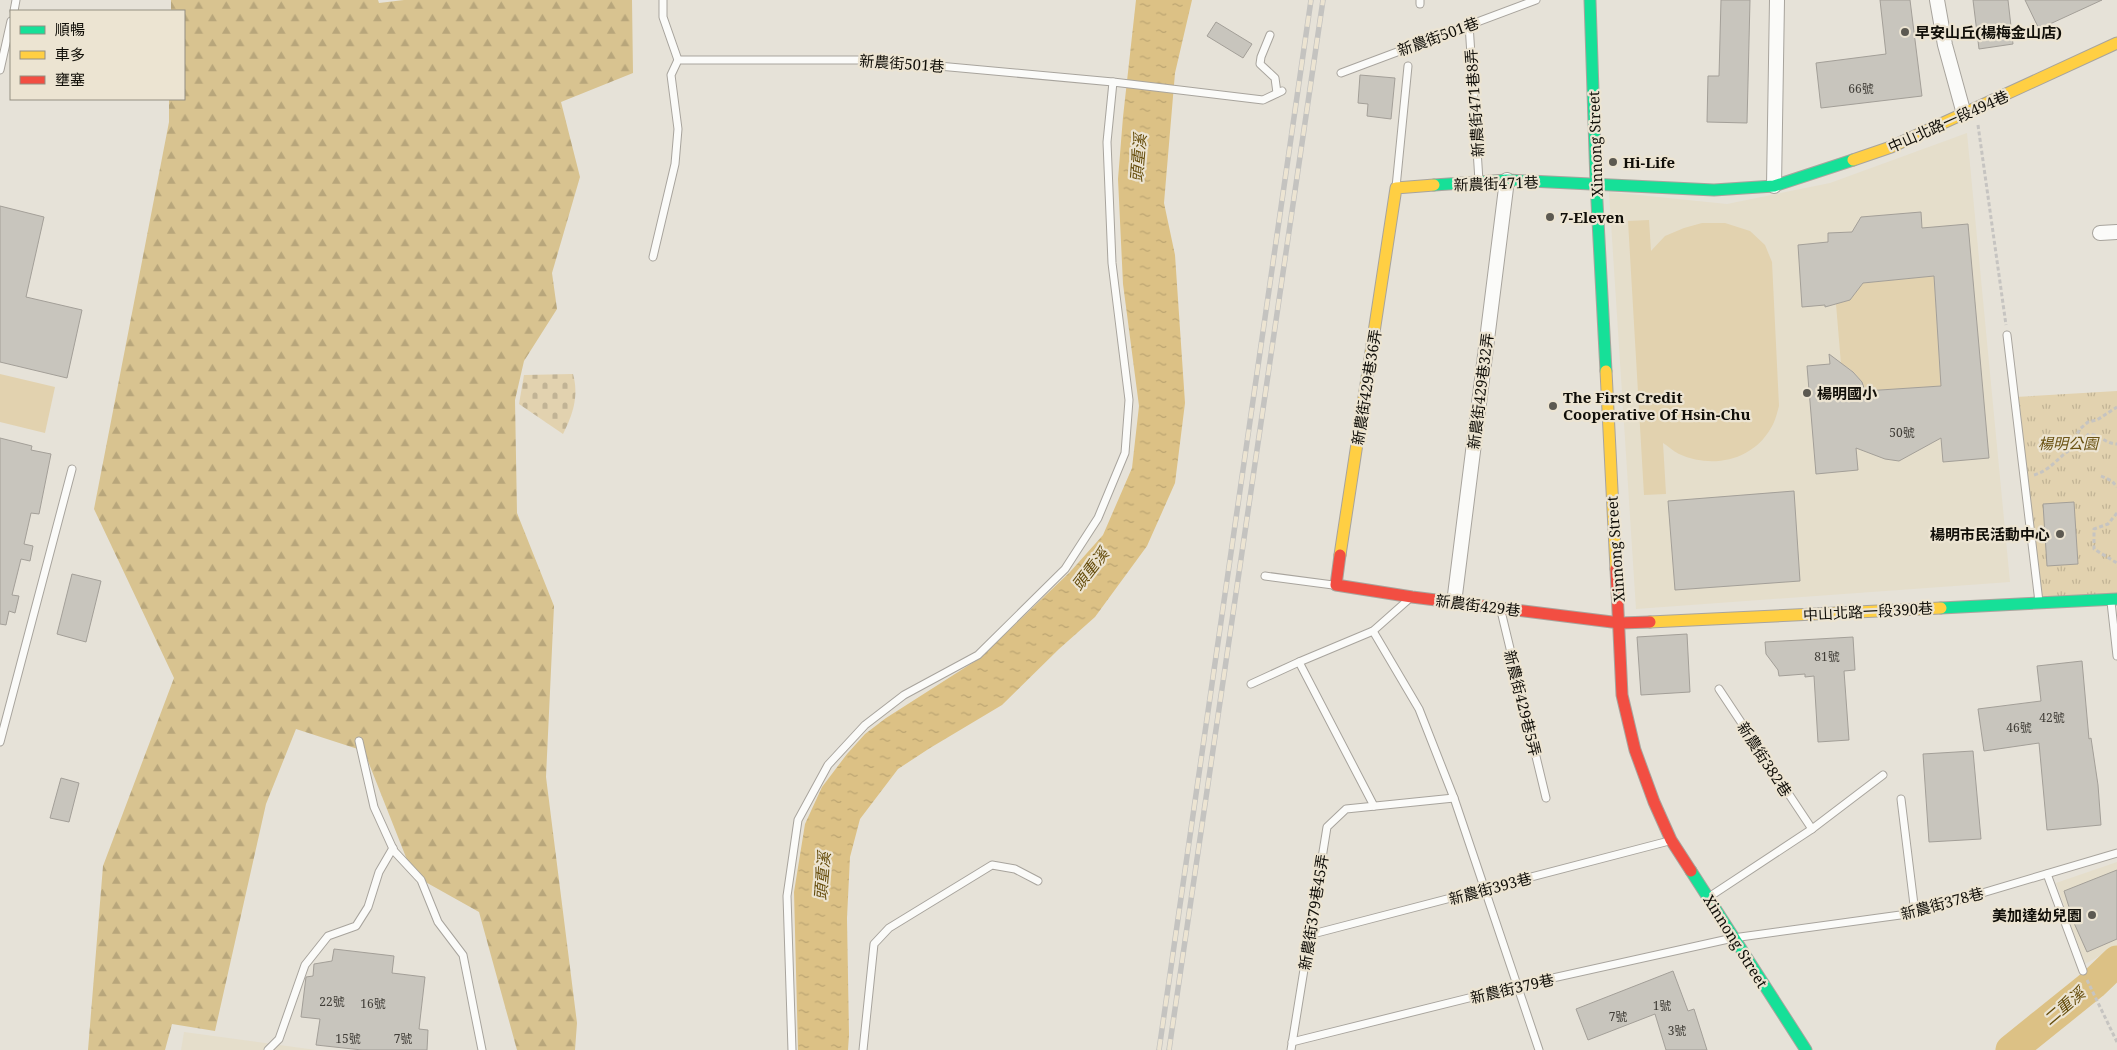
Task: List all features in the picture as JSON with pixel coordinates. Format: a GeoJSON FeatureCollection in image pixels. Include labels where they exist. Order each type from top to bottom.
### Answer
{"type":"FeatureCollection","features":[{"type":"Feature","properties":{"kind":"street","name":"Xinnong Street"},"geometry":{"type":"LineString","coordinates":[[1590,0],[1596,183],[1614,543],[1620,623],[1622,695],[1635,750],[1654,802],[1671,840],[1806,1050]]}},
{"type":"Feature","properties":{"kind":"street"},"geometry":{"type":"LineString","coordinates":[[1774,186],[1777,0]]}},
{"type":"Feature","properties":{"kind":"street"},"geometry":{"type":"LineString","coordinates":[[1937,0],[1945,45],[1970,112]]}},
{"type":"Feature","properties":{"kind":"street","name":"中山北路一段494巷"},"geometry":{"type":"LineString","coordinates":[[1596,183],[1714,190],[1774,186],[1891,147],[2117,44]]}},
{"type":"Feature","properties":{"kind":"street","name":"新農街471巷"},"geometry":{"type":"LineString","coordinates":[[1396,188],[1507,180],[1596,183]]}},
{"type":"Feature","properties":{"kind":"street","name":"新農街429巷32弄"},"geometry":{"type":"LineString","coordinates":[[1454,603],[1507,180]]}},
{"type":"Feature","properties":{"kind":"street","name":"新農街429巷36弄"},"geometry":{"type":"LineString","coordinates":[[1336,586],[1396,188]]}},
{"type":"Feature","properties":{"kind":"street"},"geometry":{"type":"LineString","coordinates":[[2100,233],[2117,232]]}},
{"type":"Feature","properties":{"kind":"street","name":"新農街429巷"},"geometry":{"type":"LineString","coordinates":[[1336,586],[1357,587],[1454,603],[1620,623]]}},
{"type":"Feature","properties":{"kind":"street","name":"中山北路一段390巷"},"geometry":{"type":"LineString","coordinates":[[1620,623],[2114,599]]}},
{"type":"Feature","properties":{"kind":"lane"},"geometry":{"type":"LineString","coordinates":[[653,257],[675,164],[678,129],[671,76],[678,60],[663,17],[663,0]]}},
{"type":"Feature","properties":{"kind":"lane","name":"新農街501巷"},"geometry":{"type":"LineString","coordinates":[[1341,73],[1536,0]]}},
{"type":"Feature","properties":{"kind":"lane","name":"新農街471巷8弄"},"geometry":{"type":"LineString","coordinates":[[1469,24],[1479,182]]}},
{"type":"Feature","properties":{"kind":"lane"},"geometry":{"type":"LineString","coordinates":[[0,70],[10,26]]}},
{"type":"Feature","properties":{"kind":"lane","name":"新農街501巷"},"geometry":{"type":"LineString","coordinates":[[678,60],[873,60],[1124,83],[1262,100],[1280,92],[1275,78],[1260,64],[1270,35]]}},
{"type":"Feature","properties":{"kind":"lane"},"geometry":{"type":"LineString","coordinates":[[1396,188],[1408,66]]}},
{"type":"Feature","properties":{"kind":"lane"},"geometry":{"type":"LineString","coordinates":[[792,1050],[787,896],[798,820],[819,781],[828,765],[865,725],[904,694],[978,655],[1065,569],[1098,518],[1125,453],[1129,400],[1112,263],[1108,142],[1113,82]]}},
{"type":"Feature","properties":{"kind":"lane"},"geometry":{"type":"LineString","coordinates":[[2008,335],[2039,602]]}},
{"type":"Feature","properties":{"kind":"lane"},"geometry":{"type":"LineString","coordinates":[[0,742],[72,469]]}},
{"type":"Feature","properties":{"kind":"lane"},"geometry":{"type":"LineString","coordinates":[[1265,576],[1336,586]]}},
{"type":"Feature","properties":{"kind":"lane"},"geometry":{"type":"LineString","coordinates":[[1251,684],[1373,632],[1412,597]]}},
{"type":"Feature","properties":{"kind":"lane"},"geometry":{"type":"LineString","coordinates":[[2114,599],[2117,656]]}},
{"type":"Feature","properties":{"kind":"lane","name":"新農街429巷5弄"},"geometry":{"type":"LineString","coordinates":[[1500,608],[1546,798]]}},
{"type":"Feature","properties":{"kind":"lane"},"geometry":{"type":"LineString","coordinates":[[1373,632],[1419,708],[1454,798],[1539,1050]]}},
{"type":"Feature","properties":{"kind":"lane"},"geometry":{"type":"LineString","coordinates":[[1299,662],[1374,806]]}},
{"type":"Feature","properties":{"kind":"lane","name":"新農街382巷"},"geometry":{"type":"LineString","coordinates":[[1719,689],[1812,829]]}},
{"type":"Feature","properties":{"kind":"lane"},"geometry":{"type":"LineString","coordinates":[[359,741],[374,806],[393,848],[421,880],[438,922],[464,955],[476,1013],[480,1048]]}},
{"type":"Feature","properties":{"kind":"lane"},"geometry":{"type":"LineString","coordinates":[[1709,897],[1812,829],[1883,775]]}},
{"type":"Feature","properties":{"kind":"lane","name":"新農街379巷45弄"},"geometry":{"type":"LineString","coordinates":[[1292,1046],[1327,827],[1346,809],[1454,798]]}},
{"type":"Feature","properties":{"kind":"lane"},"geometry":{"type":"LineString","coordinates":[[1901,799],[1915,913]]}},
{"type":"Feature","properties":{"kind":"lane","name":"新農街393巷"},"geometry":{"type":"LineString","coordinates":[[1310,935],[1671,840]]}},
{"type":"Feature","properties":{"kind":"lane"},"geometry":{"type":"LineString","coordinates":[[268,1050],[279,1038],[305,965],[328,936],[356,926],[368,907],[379,872],[393,848]]}},
{"type":"Feature","properties":{"kind":"lane","name":"新農街378巷"},"geometry":{"type":"LineString","coordinates":[[1733,938],[1915,913],[2117,853]]}},
{"type":"Feature","properties":{"kind":"lane"},"geometry":{"type":"LineString","coordinates":[[863,1050],[874,944],[889,928],[992,865],[1015,869],[1038,881]]}},
{"type":"Feature","properties":{"kind":"lane"},"geometry":{"type":"LineString","coordinates":[[2047,874],[2083,971]]}},
{"type":"Feature","properties":{"kind":"lane","name":"新農街379巷"},"geometry":{"type":"LineString","coordinates":[[1292,1046],[1517,986],[1733,938]]}},
{"type":"Feature","properties":{"kind":"path"},"geometry":{"type":"LineString","coordinates":[[1970,112],[2008,335]]}},
{"type":"Feature","properties":{"kind":"path"},"geometry":{"type":"LineString","coordinates":[[2076,446],[2074,439],[2080,429],[2088,422],[2097,420],[2117,407]]}},
{"type":"Feature","properties":{"kind":"path"},"geometry":{"type":"LineString","coordinates":[[2024,478],[2050,468],[2066,452],[2089,434],[2107,443],[2117,444]]}},
{"type":"Feature","properties":{"kind":"path"},"geometry":{"type":"LineString","coordinates":[[2101,476],[2112,481],[2117,487]]}},
{"type":"Feature","properties":{"kind":"path"},"geometry":{"type":"LineString","coordinates":[[2117,513],[2108,524],[2094,529],[2094,549],[2117,563]]}},
{"type":"Feature","properties":{"kind":"path"},"geometry":{"type":"LineString","coordinates":[[2083,971],[2117,1042]]}},
{"type":"Feature","properties":{"kind":"shaded area","name":"楊明國小"},"geometry":{"type":"Polygon","coordinates":[[[1967,133],[2010,582],[1636,609],[1609,192],[1727,204],[1830,183],[1967,133]]]}},
{"type":"Feature","properties":{"kind":"shaded area","name":"美加達幼兒園"},"geometry":{"type":"Polygon","coordinates":[[[2117,862],[2117,946],[2085,964],[2056,883],[2117,862]]]}},
{"type":"Feature","properties":{"kind":"shaded area"},"geometry":{"type":"Polygon","coordinates":[[[184,1032],[316,1050],[181,1050],[184,1032]]]}},
{"type":"Feature","properties":{"kind":"green space"},"geometry":{"type":"Polygon","coordinates":[[[171,0],[378,0],[379,3],[404,0],[632,0],[633,73],[561,102],[580,177],[552,273],[557,309],[524,361],[515,400],[517,513],[554,606],[546,777],[577,1023],[575,1050],[517,1050],[479,912],[413,875],[364,751],[296,729],[266,804],[215,1031],[172,1024],[165,1050],[88,1050],[103,866],[174,678],[94,509],[169,122],[169,100],[185,100],[185,10],[171,10],[171,0]]]}},
{"type":"Feature","properties":{"kind":"green space"},"geometry":{"type":"Polygon","coordinates":[[[1649,220],[1651,251],[1665,236],[1702,223],[1725,223],[1750,231],[1765,245],[1772,262],[1779,406],[1772,426],[1763,439],[1742,455],[1730,459],[1705,461],[1692,459],[1679,454],[1663,443],[1666,494],[1644,495],[1628,221],[1649,220]]]}},
{"type":"Feature","properties":{"kind":"green space"},"geometry":{"type":"Polygon","coordinates":[[[1934,276],[1941,386],[1865,391],[1856,374],[1841,364],[1836,304],[1850,300],[1863,283],[1934,276]]]}},
{"type":"Feature","properties":{"kind":"green space"},"geometry":{"type":"Polygon","coordinates":[[[0,374],[55,387],[45,433],[0,422],[0,374]]]}},
{"type":"Feature","properties":{"kind":"green space"},"geometry":{"type":"Polygon","coordinates":[[[573,374],[575,382],[574,405],[563,434],[519,404],[524,375],[573,374]]]}},
{"type":"Feature","properties":{"kind":"green space","name":"楊明公園"},"geometry":{"type":"Polygon","coordinates":[[[2117,391],[2117,597],[2039,602],[2015,397],[2117,391]]]}},
{"type":"Feature","properties":{"kind":"water","name":"頭重溪"},"geometry":{"type":"Polygon","coordinates":[[[1136,0],[1192,0],[1175,73],[1164,203],[1175,255],[1185,403],[1175,483],[1147,546],[1095,617],[1002,705],[898,769],[860,819],[850,857],[847,918],[848,1050],[798,1050],[794,892],[805,824],[822,787],[865,734],[886,718],[980,658],[1070,572],[1103,535],[1132,468],[1139,406],[1123,284],[1118,179],[1136,0]]]}},
{"type":"Feature","properties":{"kind":"building"},"geometry":{"type":"Polygon","coordinates":[[[1721,0],[1750,0],[1747,123],[1707,122],[1708,76],[1719,76],[1721,0]]]}},
{"type":"Feature","properties":{"kind":"building"},"geometry":{"type":"Polygon","coordinates":[[[1880,0],[1910,0],[1922,96],[1821,108],[1816,63],[1886,54],[1880,0]]]}},
{"type":"Feature","properties":{"kind":"building"},"geometry":{"type":"Polygon","coordinates":[[[1973,0],[2008,0],[2013,44],[1979,49],[1973,0]]]}},
{"type":"Feature","properties":{"kind":"building"},"geometry":{"type":"Polygon","coordinates":[[[2025,0],[2102,0],[2039,29],[2025,0]]]}},
{"type":"Feature","properties":{"kind":"building"},"geometry":{"type":"Polygon","coordinates":[[[1216,22],[1252,44],[1243,58],[1207,36],[1216,22]]]}},
{"type":"Feature","properties":{"kind":"building"},"geometry":{"type":"Polygon","coordinates":[[[1360,75],[1395,78],[1391,119],[1367,116],[1368,104],[1358,103],[1360,75]]]}},
{"type":"Feature","properties":{"kind":"building"},"geometry":{"type":"Polygon","coordinates":[[[0,206],[44,217],[26,297],[82,310],[67,378],[0,362],[0,206]]]}},
{"type":"Feature","properties":{"kind":"building"},"geometry":{"type":"Polygon","coordinates":[[[1921,212],[1922,228],[1968,224],[1989,458],[1943,462],[1941,438],[1899,461],[1885,459],[1856,448],[1858,470],[1816,474],[1807,366],[1830,364],[1829,354],[1853,372],[1862,382],[1865,391],[1941,386],[1934,276],[1863,283],[1850,300],[1825,307],[1825,305],[1802,307],[1798,245],[1828,242],[1828,233],[1852,232],[1861,217],[1921,212]]]}},
{"type":"Feature","properties":{"kind":"building"},"geometry":{"type":"Polygon","coordinates":[[[0,438],[32,446],[31,450],[51,454],[39,514],[31,513],[24,544],[33,546],[30,561],[21,559],[12,595],[19,596],[15,613],[9,611],[6,625],[0,624],[0,438]]]}},
{"type":"Feature","properties":{"kind":"building"},"geometry":{"type":"Polygon","coordinates":[[[1794,491],[1800,581],[1675,590],[1668,501],[1794,491]]]}},
{"type":"Feature","properties":{"kind":"building","name":"楊明市民活動中心"},"geometry":{"type":"Polygon","coordinates":[[[2074,502],[2078,564],[2047,566],[2043,504],[2074,502]]]}},
{"type":"Feature","properties":{"kind":"building"},"geometry":{"type":"Polygon","coordinates":[[[72,574],[101,581],[86,642],[57,634],[72,574]]]}},
{"type":"Feature","properties":{"kind":"building"},"geometry":{"type":"Polygon","coordinates":[[[1687,634],[1690,692],[1641,695],[1637,637],[1687,634]]]}},
{"type":"Feature","properties":{"kind":"building"},"geometry":{"type":"Polygon","coordinates":[[[1853,637],[1855,670],[1844,671],[1849,740],[1818,742],[1814,676],[1805,677],[1805,674],[1779,676],[1778,670],[1766,654],[1765,642],[1853,637]]]}},
{"type":"Feature","properties":{"kind":"building"},"geometry":{"type":"Polygon","coordinates":[[[2082,661],[2089,739],[2091,738],[2098,785],[2101,825],[2047,830],[2039,743],[1984,751],[1978,709],[2041,701],[2037,666],[2082,661]]]}},
{"type":"Feature","properties":{"kind":"building"},"geometry":{"type":"Polygon","coordinates":[[[1973,751],[1981,839],[1929,842],[1923,754],[1973,751]]]}},
{"type":"Feature","properties":{"kind":"building"},"geometry":{"type":"Polygon","coordinates":[[[61,778],[79,783],[69,822],[50,818],[61,778]]]}},
{"type":"Feature","properties":{"kind":"building","name":"美加達幼兒園"},"geometry":{"type":"Polygon","coordinates":[[[2117,870],[2117,939],[2087,952],[2074,923],[2064,891],[2117,870]]]}},
{"type":"Feature","properties":{"kind":"building"},"geometry":{"type":"Polygon","coordinates":[[[334,949],[394,956],[392,973],[425,977],[419,1029],[428,1030],[427,1050],[362,1050],[316,1045],[320,1019],[301,1017],[306,977],[313,976],[314,964],[332,961],[334,949]]]}},
{"type":"Feature","properties":{"kind":"building"},"geometry":{"type":"Polygon","coordinates":[[[1673,971],[1688,1011],[1694,1009],[1707,1050],[1666,1050],[1655,1014],[1588,1040],[1576,1009],[1673,971]]]}},
{"type":"Feature","properties":{"kind":"waterway","name":"二重溪"},"geometry":{"type":"LineString","coordinates":[[2011,1050],[2093,984],[2117,961]]}},
{"type":"Feature","properties":{"kind":"railway"},"geometry":{"type":"LineString","coordinates":[[1159,1050],[1311,0]]}},
{"type":"Feature","properties":{"kind":"railway"},"geometry":{"type":"LineString","coordinates":[[1169,1050],[1323,0]]}},
{"type":"Feature","properties":{"kind":"traffic: fast"},"geometry":{"type":"LineString","coordinates":[[1590,0],[1596,183],[1606,371]]}},
{"type":"Feature","properties":{"kind":"traffic: fast"},"geometry":{"type":"LineString","coordinates":[[1434,185],[1507,180],[1714,190],[1774,186],[1853,160]]}},
{"type":"Feature","properties":{"kind":"traffic: fast"},"geometry":{"type":"LineString","coordinates":[[1941,608],[2117,599]]}},
{"type":"Feature","properties":{"kind":"traffic: fast"},"geometry":{"type":"LineString","coordinates":[[1691,871],[1806,1050]]}},
{"type":"Feature","properties":{"kind":"traffic: slow"},"geometry":{"type":"LineString","coordinates":[[1853,160],[1891,147],[2117,43]]}},
{"type":"Feature","properties":{"kind":"traffic: slow"},"geometry":{"type":"LineString","coordinates":[[1340,555],[1396,188],[1434,185]]}},
{"type":"Feature","properties":{"kind":"traffic: slow"},"geometry":{"type":"LineString","coordinates":[[1606,371],[1616,569]]}},
{"type":"Feature","properties":{"kind":"traffic: slow"},"geometry":{"type":"LineString","coordinates":[[1650,622],[1941,608]]}},
{"type":"Feature","properties":{"kind":"traffic: jam"},"geometry":{"type":"LineString","coordinates":[[1340,555],[1336,585],[1412,597],[1620,623],[1650,622]]}},
{"type":"Feature","properties":{"kind":"traffic: jam"},"geometry":{"type":"LineString","coordinates":[[1616,569],[1622,695],[1635,750],[1654,802],[1671,840],[1691,871]]}},
{"type":"Feature","properties":{"kind":"place","name":"早安山丘(楊梅金山店)"},"geometry":{"type":"Point","coordinates":[1905,32]}},
{"type":"Feature","properties":{"kind":"place","name":"Hi-Life"},"geometry":{"type":"Point","coordinates":[1613,162]}},
{"type":"Feature","properties":{"kind":"place","name":"7-Eleven"},"geometry":{"type":"Point","coordinates":[1550,217]}},
{"type":"Feature","properties":{"kind":"place","name":"楊明國小"},"geometry":{"type":"Point","coordinates":[1807,393]}},
{"type":"Feature","properties":{"kind":"place","name":"The First Credit Cooperative Of Hsin-Chu"},"geometry":{"type":"Point","coordinates":[1553,406]}},
{"type":"Feature","properties":{"kind":"place","name":"楊明市民活動中心"},"geometry":{"type":"Point","coordinates":[2060,534]}},
{"type":"Feature","properties":{"kind":"place","name":"美加達幼兒園"},"geometry":{"type":"Point","coordinates":[2092,915]}}]}
